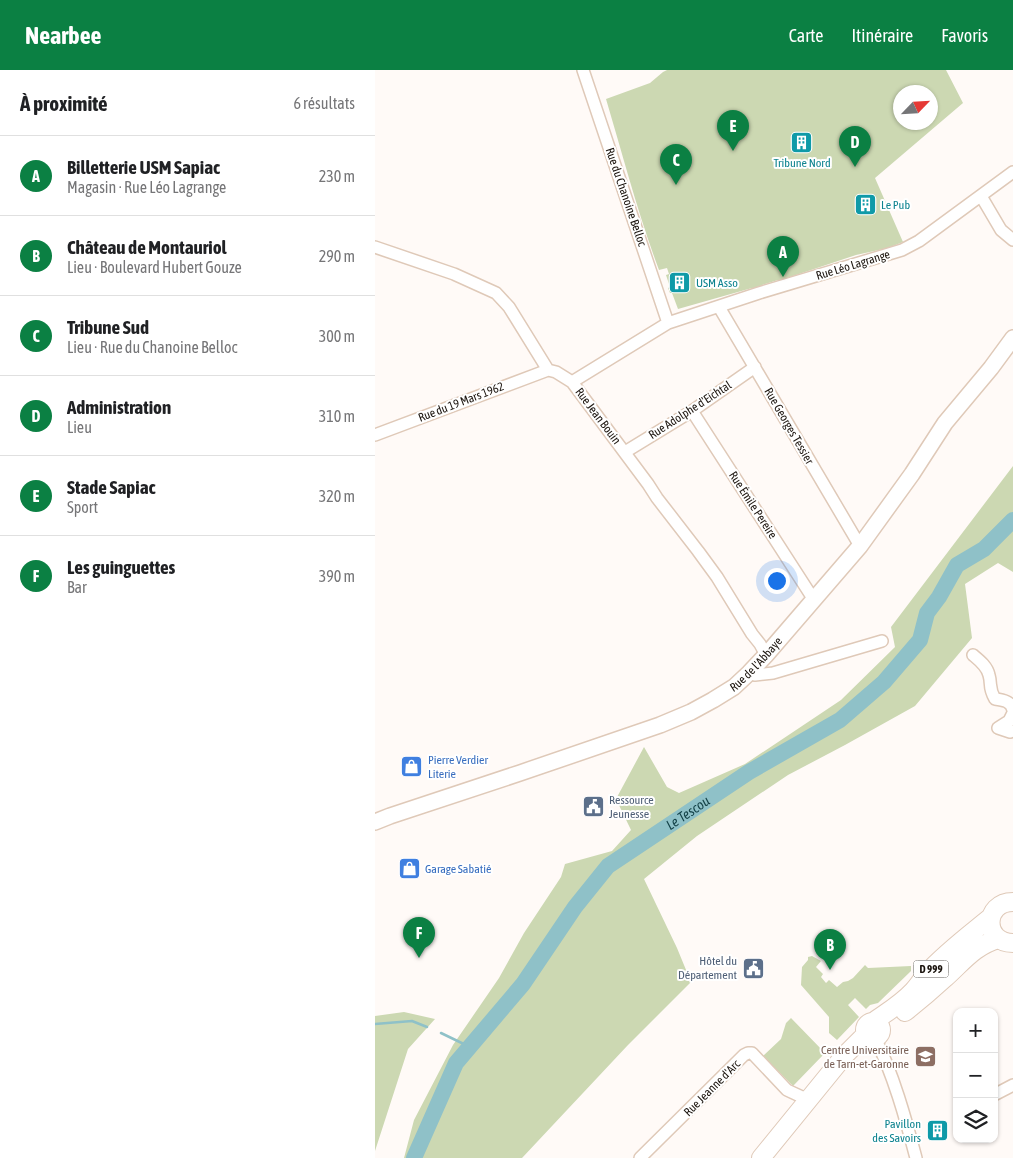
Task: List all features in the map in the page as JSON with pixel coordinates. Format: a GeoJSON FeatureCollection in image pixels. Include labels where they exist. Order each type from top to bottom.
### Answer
{"type":"FeatureCollection","features":[{"type":"Feature","properties":{"kind":"main road","name":"Rue de l'Abbaye"},"geometry":{"type":"LineString","coordinates":[[375,822],[660,725],[691,712],[734,687],[767,655],[860,546],[912,474],[945,424],[1013,338]]}},
{"type":"Feature","properties":{"kind":"main road"},"geometry":{"type":"LineString","coordinates":[[1006,941],[992,929],[991,918],[996,908],[1011,900]]}},
{"type":"Feature","properties":{"kind":"main road","name":"D 999"},"geometry":{"type":"LineString","coordinates":[[874,1031],[894,1008],[914,990],[927,973],[967,936],[991,918]]}},
{"type":"Feature","properties":{"kind":"main road","name":"D 999"},"geometry":{"type":"LineString","coordinates":[[761,1158],[844,1056],[861,1039],[895,1020],[931,992],[981,945],[989,941],[1006,941]]}},
{"type":"Feature","properties":{"kind":"street","name":"Rue du Chanoine Belloc"},"geometry":{"type":"LineString","coordinates":[[583,70],[668,323]]}},
{"type":"Feature","properties":{"kind":"street","name":"Rue Léo Lagrange"},"geometry":{"type":"LineString","coordinates":[[572,382],[668,323],[759,293],[902,250],[919,241],[1013,172]]}},
{"type":"Feature","properties":{"kind":"street"},"geometry":{"type":"LineString","coordinates":[[981,196],[1001,230],[1013,240]]}},
{"type":"Feature","properties":{"kind":"street"},"geometry":{"type":"LineString","coordinates":[[375,247],[454,274],[496,293],[509,307],[548,370]]}},
{"type":"Feature","properties":{"kind":"street","name":"Rue Georges Tessier"},"geometry":{"type":"LineString","coordinates":[[719,307],[860,546]]}},
{"type":"Feature","properties":{"kind":"street","name":"Rue Adolphe d'Eichtal"},"geometry":{"type":"LineString","coordinates":[[625,452],[692,411],[755,367]]}},
{"type":"Feature","properties":{"kind":"street","name":"Rue Jean Bouin"},"geometry":{"type":"LineString","coordinates":[[548,370],[556,372],[572,382],[717,577],[767,655]]}},
{"type":"Feature","properties":{"kind":"street","name":"Rue du 19 Mars 1962"},"geometry":{"type":"LineString","coordinates":[[375,435],[548,370]]}},
{"type":"Feature","properties":{"kind":"street","name":"Rue Émile Pereire"},"geometry":{"type":"LineString","coordinates":[[692,411],[814,600]]}},
{"type":"Feature","properties":{"kind":"street"},"geometry":{"type":"LineString","coordinates":[[749,673],[755,675],[773,673],[882,641]]}},
{"type":"Feature","properties":{"kind":"street"},"geometry":{"type":"LineString","coordinates":[[973,655],[984,665],[989,675],[989,688],[995,699],[1008,702],[1013,707],[1009,721],[998,728],[1010,732],[1013,731]]}},
{"type":"Feature","properties":{"kind":"street"},"geometry":{"type":"LineString","coordinates":[[874,1031],[898,1097],[916,1158]]}},
{"type":"Feature","properties":{"kind":"street","name":"Rue Jeanne d'Arc"},"geometry":{"type":"LineString","coordinates":[[640,1158],[748,1053],[752,1054],[787,1090],[802,1097],[811,1097]]}},
{"type":"Feature","properties":{"kind":"street"},"geometry":{"type":"LineString","coordinates":[[998,1093],[1013,1085]]}},
{"type":"Feature","properties":{"kind":"green space"},"geometry":{"type":"Polygon","coordinates":[[[667,70],[946,70],[963,103],[938,124],[938,85],[893,85],[893,130],[931,130],[875,178],[903,242],[888,248],[856,255],[778,282],[778,280],[678,309],[668,288],[670,287],[666,275],[669,274],[667,268],[659,270],[651,249],[606,99],[650,83],[667,70]]]}},
{"type":"Feature","properties":{"kind":"green space"},"geometry":{"type":"Polygon","coordinates":[[[1013,466],[1013,572],[998,563],[965,584],[972,638],[915,706],[788,775],[697,836],[644,879],[691,982],[628,1045],[522,1158],[404,1158],[414,1120],[453,1045],[499,978],[524,933],[561,877],[565,864],[612,851],[631,830],[616,799],[644,747],[667,787],[679,793],[745,764],[841,700],[895,647],[891,627],[1013,466]]]}},
{"type":"Feature","properties":{"kind":"green space"},"geometry":{"type":"Polygon","coordinates":[[[812,956],[821,961],[816,967],[823,974],[821,977],[826,983],[829,980],[837,987],[853,978],[865,965],[868,968],[911,966],[911,971],[878,1003],[870,1005],[866,1009],[855,998],[848,1005],[859,1017],[837,1040],[829,1033],[829,1017],[801,985],[802,967],[808,960],[808,957],[812,956]]]}},
{"type":"Feature","properties":{"kind":"green space"},"geometry":{"type":"Polygon","coordinates":[[[404,1012],[435,1019],[408,1049],[375,1151],[375,1016],[404,1012]]]}},
{"type":"Feature","properties":{"kind":"green space"},"geometry":{"type":"Polygon","coordinates":[[[791,1018],[825,1053],[793,1086],[763,1056],[781,1039],[786,1023],[791,1018]]]}},
{"type":"Feature","properties":{"kind":"waterway","name":"Le Tescou"},"geometry":{"type":"LineString","coordinates":[[414,1158],[456,1063],[523,984],[575,907],[608,866],[749,772],[840,720],[884,682],[920,640],[927,613],[939,597],[957,565],[984,549],[1013,520]]}},
{"type":"Feature","properties":{"kind":"waterway"},"geometry":{"type":"LineString","coordinates":[[375,1024],[412,1021],[427,1027]]}},
{"type":"Feature","properties":{"kind":"waterway"},"geometry":{"type":"LineString","coordinates":[[441,1033],[470,1047]]}},
{"type":"Feature","properties":{"kind":"place","name":"Tribune Nord"},"geometry":{"type":"Point","coordinates":[802,142]}},
{"type":"Feature","properties":{"kind":"place","name":"Stade Sapiac"},"geometry":{"type":"Point","coordinates":[733,151]}},
{"type":"Feature","properties":{"kind":"place","name":"Administration"},"geometry":{"type":"Point","coordinates":[855,167]}},
{"type":"Feature","properties":{"kind":"place","name":"Tribune Sud"},"geometry":{"type":"Point","coordinates":[676,185]}},
{"type":"Feature","properties":{"kind":"place","name":"Le Pub"},"geometry":{"type":"Point","coordinates":[865,205]}},
{"type":"Feature","properties":{"kind":"place","name":"Billetterie USM Sapiac"},"geometry":{"type":"Point","coordinates":[783,277]}},
{"type":"Feature","properties":{"kind":"place","name":"USM Asso"},"geometry":{"type":"Point","coordinates":[680,283]}},
{"type":"Feature","properties":{"kind":"place","name":"Pierre Verdier Literie"},"geometry":{"type":"Point","coordinates":[412,767]}},
{"type":"Feature","properties":{"kind":"place","name":"Ressource Jeunesse"},"geometry":{"type":"Point","coordinates":[593,807]}},
{"type":"Feature","properties":{"kind":"place","name":"Garage Sabatié"},"geometry":{"type":"Point","coordinates":[409,869]}},
{"type":"Feature","properties":{"kind":"place","name":"Les guinguettes"},"geometry":{"type":"Point","coordinates":[419,958]}},
{"type":"Feature","properties":{"kind":"place","name":"Hôtel du Département"},"geometry":{"type":"Point","coordinates":[753,968]}},
{"type":"Feature","properties":{"kind":"place","name":"Château de Montauriol"},"geometry":{"type":"Point","coordinates":[830,970]}},
{"type":"Feature","properties":{"kind":"place","name":"Centre Universitaire de Tarn-et-Garonne"},"geometry":{"type":"Point","coordinates":[925,1057]}},
{"type":"Feature","properties":{"kind":"place","name":"Pavillon des Savoirs"},"geometry":{"type":"Point","coordinates":[937,1131]}}]}
